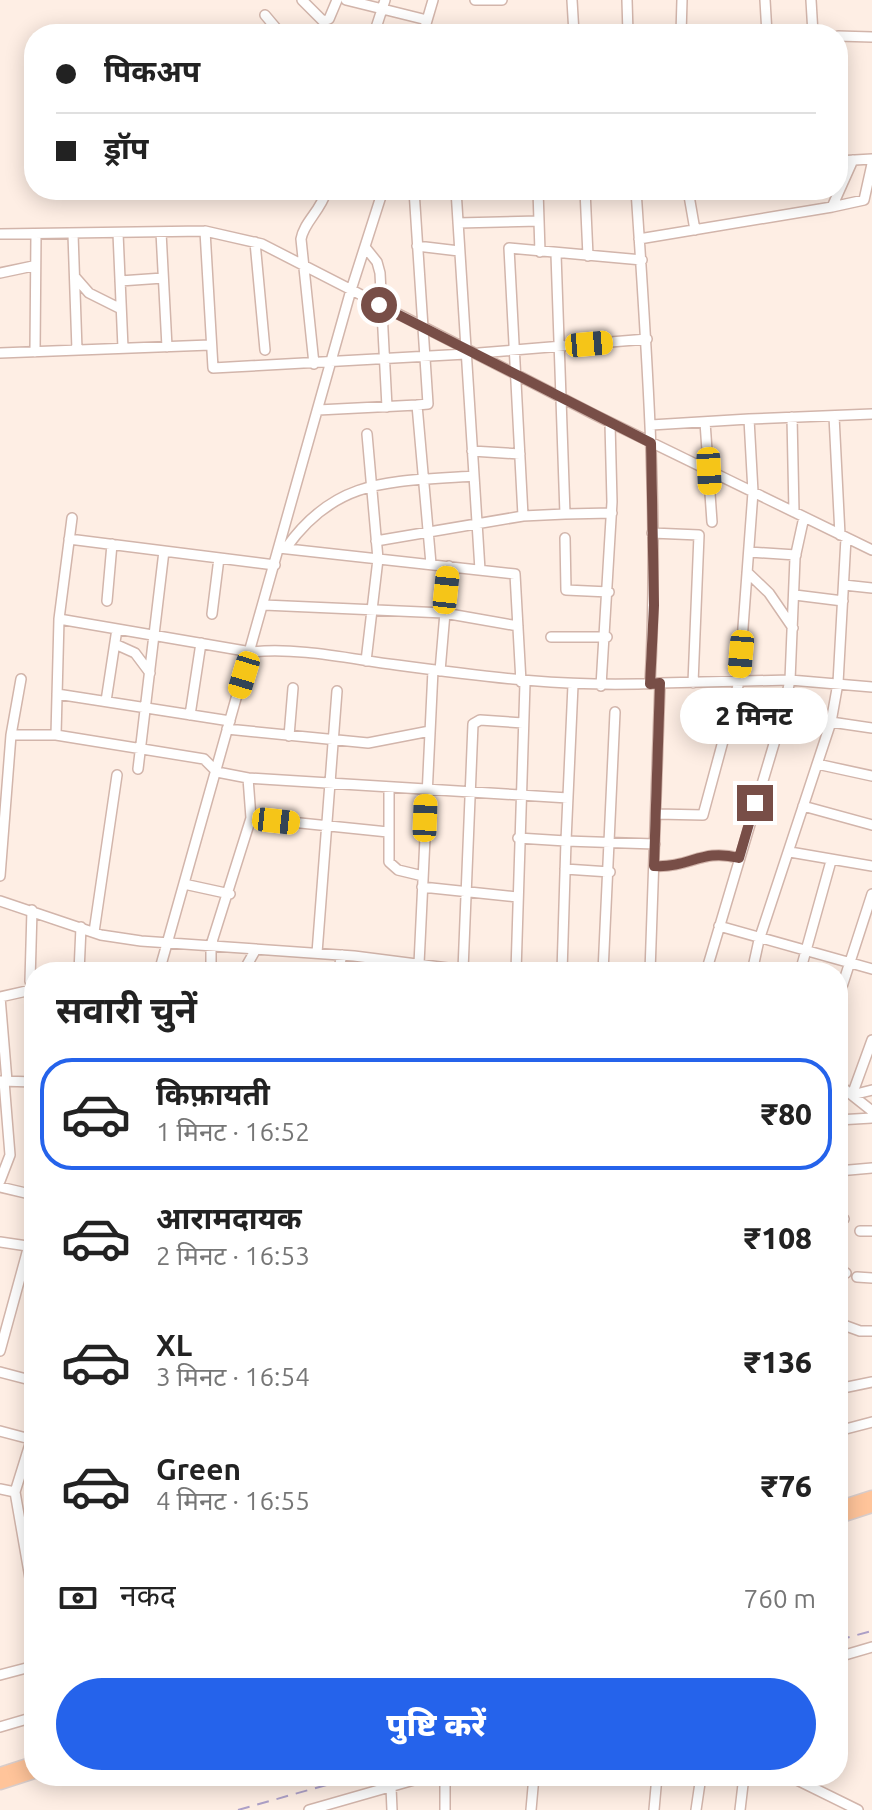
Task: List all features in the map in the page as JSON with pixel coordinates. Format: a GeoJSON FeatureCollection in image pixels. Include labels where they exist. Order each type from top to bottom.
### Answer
{"type":"FeatureCollection","features":[{"type":"Feature","properties":{"kind":"main road"},"geometry":{"type":"LineString","coordinates":[[848,1505],[872,1497]]}},
{"type":"Feature","properties":{"kind":"main road"},"geometry":{"type":"LineString","coordinates":[[848,1514],[872,1506]]}},
{"type":"Feature","properties":{"kind":"main road"},"geometry":{"type":"LineString","coordinates":[[0,1774],[24,1766]]}},
{"type":"Feature","properties":{"kind":"main road"},"geometry":{"type":"LineString","coordinates":[[0,1783],[24,1775]]}},
{"type":"Feature","properties":{"kind":"street"},"geometry":{"type":"LineString","coordinates":[[302,0],[323,21],[329,19],[337,0]]}},
{"type":"Feature","properties":{"kind":"street"},"geometry":{"type":"LineString","coordinates":[[346,0],[384,5],[427,20]]}},
{"type":"Feature","properties":{"kind":"street"},"geometry":{"type":"LineString","coordinates":[[426,24],[433,0]]}},
{"type":"Feature","properties":{"kind":"street"},"geometry":{"type":"LineString","coordinates":[[475,0],[502,0]]}},
{"type":"Feature","properties":{"kind":"street"},"geometry":{"type":"LineString","coordinates":[[572,0],[573,24]]}},
{"type":"Feature","properties":{"kind":"street"},"geometry":{"type":"LineString","coordinates":[[627,0],[628,24]]}},
{"type":"Feature","properties":{"kind":"street"},"geometry":{"type":"LineString","coordinates":[[681,24],[682,0]]}},
{"type":"Feature","properties":{"kind":"street"},"geometry":{"type":"LineString","coordinates":[[765,0],[766,24]]}},
{"type":"Feature","properties":{"kind":"street"},"geometry":{"type":"LineString","coordinates":[[811,0],[812,24]]}},
{"type":"Feature","properties":{"kind":"street"},"geometry":{"type":"LineString","coordinates":[[377,24],[384,5]]}},
{"type":"Feature","properties":{"kind":"street"},"geometry":{"type":"LineString","coordinates":[[265,15],[273,24]]}},
{"type":"Feature","properties":{"kind":"street"},"geometry":{"type":"LineString","coordinates":[[848,36],[872,37]]}},
{"type":"Feature","properties":{"kind":"street"},"geometry":{"type":"LineString","coordinates":[[639,239],[864,200],[872,162],[848,160]]}},
{"type":"Feature","properties":{"kind":"street"},"geometry":{"type":"LineString","coordinates":[[848,171],[853,160]]}},
{"type":"Feature","properties":{"kind":"street"},"geometry":{"type":"LineString","coordinates":[[314,364],[303,265],[303,228],[317,214],[323,200]]}},
{"type":"Feature","properties":{"kind":"street"},"geometry":{"type":"LineString","coordinates":[[162,962],[228,725],[282,548],[351,290],[380,200]]}},
{"type":"Feature","properties":{"kind":"street"},"geometry":{"type":"LineString","coordinates":[[318,410],[428,404],[415,200]]}},
{"type":"Feature","properties":{"kind":"street"},"geometry":{"type":"LineString","coordinates":[[457,200],[469,352],[480,570]]}},
{"type":"Feature","properties":{"kind":"street"},"geometry":{"type":"LineString","coordinates":[[538,200],[540,252]]}},
{"type":"Feature","properties":{"kind":"street"},"geometry":{"type":"LineString","coordinates":[[585,200],[588,256]]}},
{"type":"Feature","properties":{"kind":"street"},"geometry":{"type":"LineString","coordinates":[[637,200],[651,425],[657,814],[650,962]]}},
{"type":"Feature","properties":{"kind":"street"},"geometry":{"type":"LineString","coordinates":[[690,200],[695,230]]}},
{"type":"Feature","properties":{"kind":"street"},"geometry":{"type":"LineString","coordinates":[[832,207],[835,200]]}},
{"type":"Feature","properties":{"kind":"street"},"geometry":{"type":"LineString","coordinates":[[458,223],[539,221]]}},
{"type":"Feature","properties":{"kind":"street"},"geometry":{"type":"LineString","coordinates":[[205,231],[213,368],[425,357],[647,339]]}},
{"type":"Feature","properties":{"kind":"street"},"geometry":{"type":"LineString","coordinates":[[0,234],[205,231],[255,242],[610,423],[872,550]]}},
{"type":"Feature","properties":{"kind":"street"},"geometry":{"type":"LineString","coordinates":[[161,232],[167,347]]}},
{"type":"Feature","properties":{"kind":"street"},"geometry":{"type":"LineString","coordinates":[[118,233],[123,348]]}},
{"type":"Feature","properties":{"kind":"street"},"geometry":{"type":"LineString","coordinates":[[35,352],[33,266],[36,234]]}},
{"type":"Feature","properties":{"kind":"street"},"geometry":{"type":"LineString","coordinates":[[73,234],[77,350]]}},
{"type":"Feature","properties":{"kind":"street"},"geometry":{"type":"LineString","coordinates":[[255,242],[265,350]]}},
{"type":"Feature","properties":{"kind":"street"},"geometry":{"type":"LineString","coordinates":[[417,246],[459,251]]}},
{"type":"Feature","properties":{"kind":"street"},"geometry":{"type":"LineString","coordinates":[[365,247],[379,267],[387,407]]}},
{"type":"Feature","properties":{"kind":"street"},"geometry":{"type":"LineString","coordinates":[[523,516],[509,248],[642,260]]}},
{"type":"Feature","properties":{"kind":"street"},"geometry":{"type":"LineString","coordinates":[[556,254],[565,514]]}},
{"type":"Feature","properties":{"kind":"street"},"geometry":{"type":"LineString","coordinates":[[0,273],[33,266]]}},
{"type":"Feature","properties":{"kind":"street"},"geometry":{"type":"LineString","coordinates":[[74,276],[89,293],[121,309]]}},
{"type":"Feature","properties":{"kind":"street"},"geometry":{"type":"LineString","coordinates":[[120,281],[163,278]]}},
{"type":"Feature","properties":{"kind":"street"},"geometry":{"type":"LineString","coordinates":[[0,353],[210,345]]}},
{"type":"Feature","properties":{"kind":"street"},"geometry":{"type":"LineString","coordinates":[[417,405],[431,564]]}},
{"type":"Feature","properties":{"kind":"street"},"geometry":{"type":"LineString","coordinates":[[651,425],[872,414]]}},
{"type":"Feature","properties":{"kind":"street"},"geometry":{"type":"LineString","coordinates":[[755,962],[831,722],[838,683],[844,585],[834,416]]}},
{"type":"Feature","properties":{"kind":"street"},"geometry":{"type":"LineString","coordinates":[[709,962],[782,717],[790,680],[799,515],[792,417]]}},
{"type":"Feature","properties":{"kind":"street"},"geometry":{"type":"LineString","coordinates":[[657,814],[703,815],[739,682],[753,492],[749,419]]}},
{"type":"Feature","properties":{"kind":"street"},"geometry":{"type":"LineString","coordinates":[[705,422],[712,522]]}},
{"type":"Feature","properties":{"kind":"street"},"geometry":{"type":"LineString","coordinates":[[601,686],[607,637],[612,513],[610,423]]}},
{"type":"Feature","properties":{"kind":"street"},"geometry":{"type":"LineString","coordinates":[[366,661],[378,559],[367,434]]}},
{"type":"Feature","properties":{"kind":"street"},"geometry":{"type":"LineString","coordinates":[[472,451],[520,454]]}},
{"type":"Feature","properties":{"kind":"street"},"geometry":{"type":"LineString","coordinates":[[282,548],[319,509],[353,490],[371,484],[474,476]]}},
{"type":"Feature","properties":{"kind":"street"},"geometry":{"type":"LineString","coordinates":[[376,541],[523,516],[612,513]]}},
{"type":"Feature","properties":{"kind":"street"},"geometry":{"type":"LineString","coordinates":[[56,735],[59,619],[72,518]]}},
{"type":"Feature","properties":{"kind":"street"},"geometry":{"type":"LineString","coordinates":[[652,533],[699,535],[693,683]]}},
{"type":"Feature","properties":{"kind":"street"},"geometry":{"type":"LineString","coordinates":[[565,538],[566,590],[609,592]]}},
{"type":"Feature","properties":{"kind":"street"},"geometry":{"type":"LineString","coordinates":[[69,539],[275,565]]}},
{"type":"Feature","properties":{"kind":"street"},"geometry":{"type":"LineString","coordinates":[[107,601],[112,544]]}},
{"type":"Feature","properties":{"kind":"street"},"geometry":{"type":"LineString","coordinates":[[282,548],[515,574],[523,682],[516,962]]}},
{"type":"Feature","properties":{"kind":"street"},"geometry":{"type":"LineString","coordinates":[[138,769],[164,551]]}},
{"type":"Feature","properties":{"kind":"street"},"geometry":{"type":"LineString","coordinates":[[749,552],[796,555]]}},
{"type":"Feature","properties":{"kind":"street"},"geometry":{"type":"LineString","coordinates":[[212,614],[219,558]]}},
{"type":"Feature","properties":{"kind":"street"},"geometry":{"type":"LineString","coordinates":[[419,962],[430,731],[449,566]]}},
{"type":"Feature","properties":{"kind":"street"},"geometry":{"type":"LineString","coordinates":[[747,572],[769,593],[793,628]]}},
{"type":"Feature","properties":{"kind":"street"},"geometry":{"type":"LineString","coordinates":[[844,585],[872,588]]}},
{"type":"Feature","properties":{"kind":"street"},"geometry":{"type":"LineString","coordinates":[[795,595],[843,601]]}},
{"type":"Feature","properties":{"kind":"street"},"geometry":{"type":"LineString","coordinates":[[264,605],[444,613],[518,626]]}},
{"type":"Feature","properties":{"kind":"street"},"geometry":{"type":"LineString","coordinates":[[59,619],[251,652],[273,650],[523,682],[601,686],[790,680],[872,687]]}},
{"type":"Feature","properties":{"kind":"street"},"geometry":{"type":"LineString","coordinates":[[106,701],[117,629]]}},
{"type":"Feature","properties":{"kind":"street"},"geometry":{"type":"LineString","coordinates":[[551,637],[607,637]]}},
{"type":"Feature","properties":{"kind":"street"},"geometry":{"type":"LineString","coordinates":[[190,715],[201,643]]}},
{"type":"Feature","properties":{"kind":"street"},"geometry":{"type":"LineString","coordinates":[[115,644],[132,650],[150,673]]}},
{"type":"Feature","properties":{"kind":"street"},"geometry":{"type":"LineString","coordinates":[[0,876],[11,735],[21,679]]}},
{"type":"Feature","properties":{"kind":"street"},"geometry":{"type":"LineString","coordinates":[[562,962],[573,685]]}},
{"type":"Feature","properties":{"kind":"street"},"geometry":{"type":"LineString","coordinates":[[289,736],[293,688]]}},
{"type":"Feature","properties":{"kind":"street"},"geometry":{"type":"LineString","coordinates":[[317,953],[337,691]]}},
{"type":"Feature","properties":{"kind":"street"},"geometry":{"type":"LineString","coordinates":[[57,694],[190,715],[289,736],[334,741],[378,743],[430,731]]}},
{"type":"Feature","properties":{"kind":"street"},"geometry":{"type":"LineString","coordinates":[[604,962],[615,712]]}},
{"type":"Feature","properties":{"kind":"street"},"geometry":{"type":"LineString","coordinates":[[469,962],[467,893],[475,721],[523,723]]}},
{"type":"Feature","properties":{"kind":"street"},"geometry":{"type":"LineString","coordinates":[[831,722],[872,728]]}},
{"type":"Feature","properties":{"kind":"street"},"geometry":{"type":"LineString","coordinates":[[11,735],[56,735],[204,759],[217,772],[248,778],[568,798]]}},
{"type":"Feature","properties":{"kind":"street"},"geometry":{"type":"LineString","coordinates":[[817,764],[872,776]]}},
{"type":"Feature","properties":{"kind":"street"},"geometry":{"type":"LineString","coordinates":[[94,932],[117,775]]}},
{"type":"Feature","properties":{"kind":"street"},"geometry":{"type":"LineString","coordinates":[[211,962],[211,945],[230,894],[251,818],[248,778]]}},
{"type":"Feature","properties":{"kind":"street"},"geometry":{"type":"LineString","coordinates":[[389,787],[391,865],[423,882],[467,893],[517,897]]}},
{"type":"Feature","properties":{"kind":"street"},"geometry":{"type":"LineString","coordinates":[[803,806],[872,825]]}},
{"type":"Feature","properties":{"kind":"street"},"geometry":{"type":"LineString","coordinates":[[251,818],[388,832]]}},
{"type":"Feature","properties":{"kind":"street"},"geometry":{"type":"LineString","coordinates":[[518,838],[655,844]]}},
{"type":"Feature","properties":{"kind":"street"},"geometry":{"type":"LineString","coordinates":[[790,852],[872,866]]}},
{"type":"Feature","properties":{"kind":"street"},"geometry":{"type":"LineString","coordinates":[[654,866],[681,866],[709,853],[739,858]]}},
{"type":"Feature","properties":{"kind":"street"},"geometry":{"type":"LineString","coordinates":[[804,962],[831,861]]}},
{"type":"Feature","properties":{"kind":"street"},"geometry":{"type":"LineString","coordinates":[[565,869],[610,872]]}},
{"type":"Feature","properties":{"kind":"street"},"geometry":{"type":"LineString","coordinates":[[184,884],[230,894]]}},
{"type":"Feature","properties":{"kind":"street"},"geometry":{"type":"LineString","coordinates":[[848,966],[872,894]]}},
{"type":"Feature","properties":{"kind":"street"},"geometry":{"type":"LineString","coordinates":[[0,901],[94,932],[167,942],[403,962]]}},
{"type":"Feature","properties":{"kind":"street"},"geometry":{"type":"LineString","coordinates":[[32,910],[33,962]]}},
{"type":"Feature","properties":{"kind":"street"},"geometry":{"type":"LineString","coordinates":[[719,926],[845,962]]}},
{"type":"Feature","properties":{"kind":"street"},"geometry":{"type":"LineString","coordinates":[[79,962],[81,927]]}},
{"type":"Feature","properties":{"kind":"street"},"geometry":{"type":"LineString","coordinates":[[249,962],[256,949]]}},
{"type":"Feature","properties":{"kind":"street"},"geometry":{"type":"LineString","coordinates":[[340,962],[342,955]]}},
{"type":"Feature","properties":{"kind":"street"},"geometry":{"type":"LineString","coordinates":[[849,963],[872,969]]}},
{"type":"Feature","properties":{"kind":"street"},"geometry":{"type":"LineString","coordinates":[[0,1181],[10,1155],[0,997],[24,993]]}},
{"type":"Feature","properties":{"kind":"street"},"geometry":{"type":"LineString","coordinates":[[852,1095],[872,1040]]}},
{"type":"Feature","properties":{"kind":"street"},"geometry":{"type":"LineString","coordinates":[[4,1081],[24,1082]]}},
{"type":"Feature","properties":{"kind":"street"},"geometry":{"type":"LineString","coordinates":[[852,1095],[872,1090]]}},
{"type":"Feature","properties":{"kind":"street"},"geometry":{"type":"LineString","coordinates":[[848,1092],[872,1111]]}},
{"type":"Feature","properties":{"kind":"street"},"geometry":{"type":"LineString","coordinates":[[848,1119],[872,1118]]}},
{"type":"Feature","properties":{"kind":"street"},"geometry":{"type":"LineString","coordinates":[[848,1170],[872,1168]]}},
{"type":"Feature","properties":{"kind":"street"},"geometry":{"type":"LineString","coordinates":[[0,1187],[24,1193]]}},
{"type":"Feature","properties":{"kind":"street"},"geometry":{"type":"LineString","coordinates":[[860,1231],[872,1231]]}},
{"type":"Feature","properties":{"kind":"street"},"geometry":{"type":"LineString","coordinates":[[0,1242],[24,1245]]}},
{"type":"Feature","properties":{"kind":"street"},"geometry":{"type":"LineString","coordinates":[[0,1351],[24,1272]]}},
{"type":"Feature","properties":{"kind":"street"},"geometry":{"type":"LineString","coordinates":[[857,1277],[872,1278]]}},
{"type":"Feature","properties":{"kind":"street"},"geometry":{"type":"LineString","coordinates":[[848,1327],[872,1331]]}},
{"type":"Feature","properties":{"kind":"street"},"geometry":{"type":"LineString","coordinates":[[0,1372],[24,1378]]}},
{"type":"Feature","properties":{"kind":"street"},"geometry":{"type":"LineString","coordinates":[[848,1387],[872,1382]]}},
{"type":"Feature","properties":{"kind":"street"},"geometry":{"type":"LineString","coordinates":[[848,1428],[872,1422]]}},
{"type":"Feature","properties":{"kind":"street"},"geometry":{"type":"LineString","coordinates":[[0,1431],[24,1432]]}},
{"type":"Feature","properties":{"kind":"street"},"geometry":{"type":"LineString","coordinates":[[24,1462],[15,1492],[24,1544]]}},
{"type":"Feature","properties":{"kind":"street"},"geometry":{"type":"LineString","coordinates":[[0,1489],[15,1492]]}},
{"type":"Feature","properties":{"kind":"street"},"geometry":{"type":"LineString","coordinates":[[848,1654],[872,1647]]}},
{"type":"Feature","properties":{"kind":"street"},"geometry":{"type":"LineString","coordinates":[[0,1675],[24,1669]]}},
{"type":"Feature","properties":{"kind":"street"},"geometry":{"type":"LineString","coordinates":[[0,1727],[24,1720]]}},
{"type":"Feature","properties":{"kind":"street"},"geometry":{"type":"LineString","coordinates":[[309,1810],[345,1805],[394,1786]]}},
{"type":"Feature","properties":{"kind":"street"},"geometry":{"type":"LineString","coordinates":[[445,1786],[445,1810]]}},
{"type":"Feature","properties":{"kind":"street"},"geometry":{"type":"LineString","coordinates":[[531,1810],[533,1786]]}},
{"type":"Feature","properties":{"kind":"street"},"geometry":{"type":"LineString","coordinates":[[654,1810],[656,1786]]}},
{"type":"Feature","properties":{"kind":"street"},"geometry":{"type":"LineString","coordinates":[[696,1810],[700,1786]]}},
{"type":"Feature","properties":{"kind":"street"},"geometry":{"type":"LineString","coordinates":[[740,1810],[743,1786]]}},
{"type":"Feature","properties":{"kind":"street"},"geometry":{"type":"LineString","coordinates":[[809,1786],[858,1810]]}},
{"type":"Feature","properties":{"kind":"street"},"geometry":{"type":"LineString","coordinates":[[391,1787],[392,1810]]}},
{"type":"Feature","properties":{"kind":"railway"},"geometry":{"type":"LineString","coordinates":[[848,1637],[872,1631]]}},
{"type":"Feature","properties":{"kind":"railway"},"geometry":{"type":"LineString","coordinates":[[238,1810],[323,1786]]}},
{"type":"Feature","properties":{"kind":"route"},"geometry":{"type":"LineString","coordinates":[[379,305],[651,443],[654,605],[650,684],[660,683],[654,866],[681,866],[709,853],[739,858],[755,803]]}}]}
